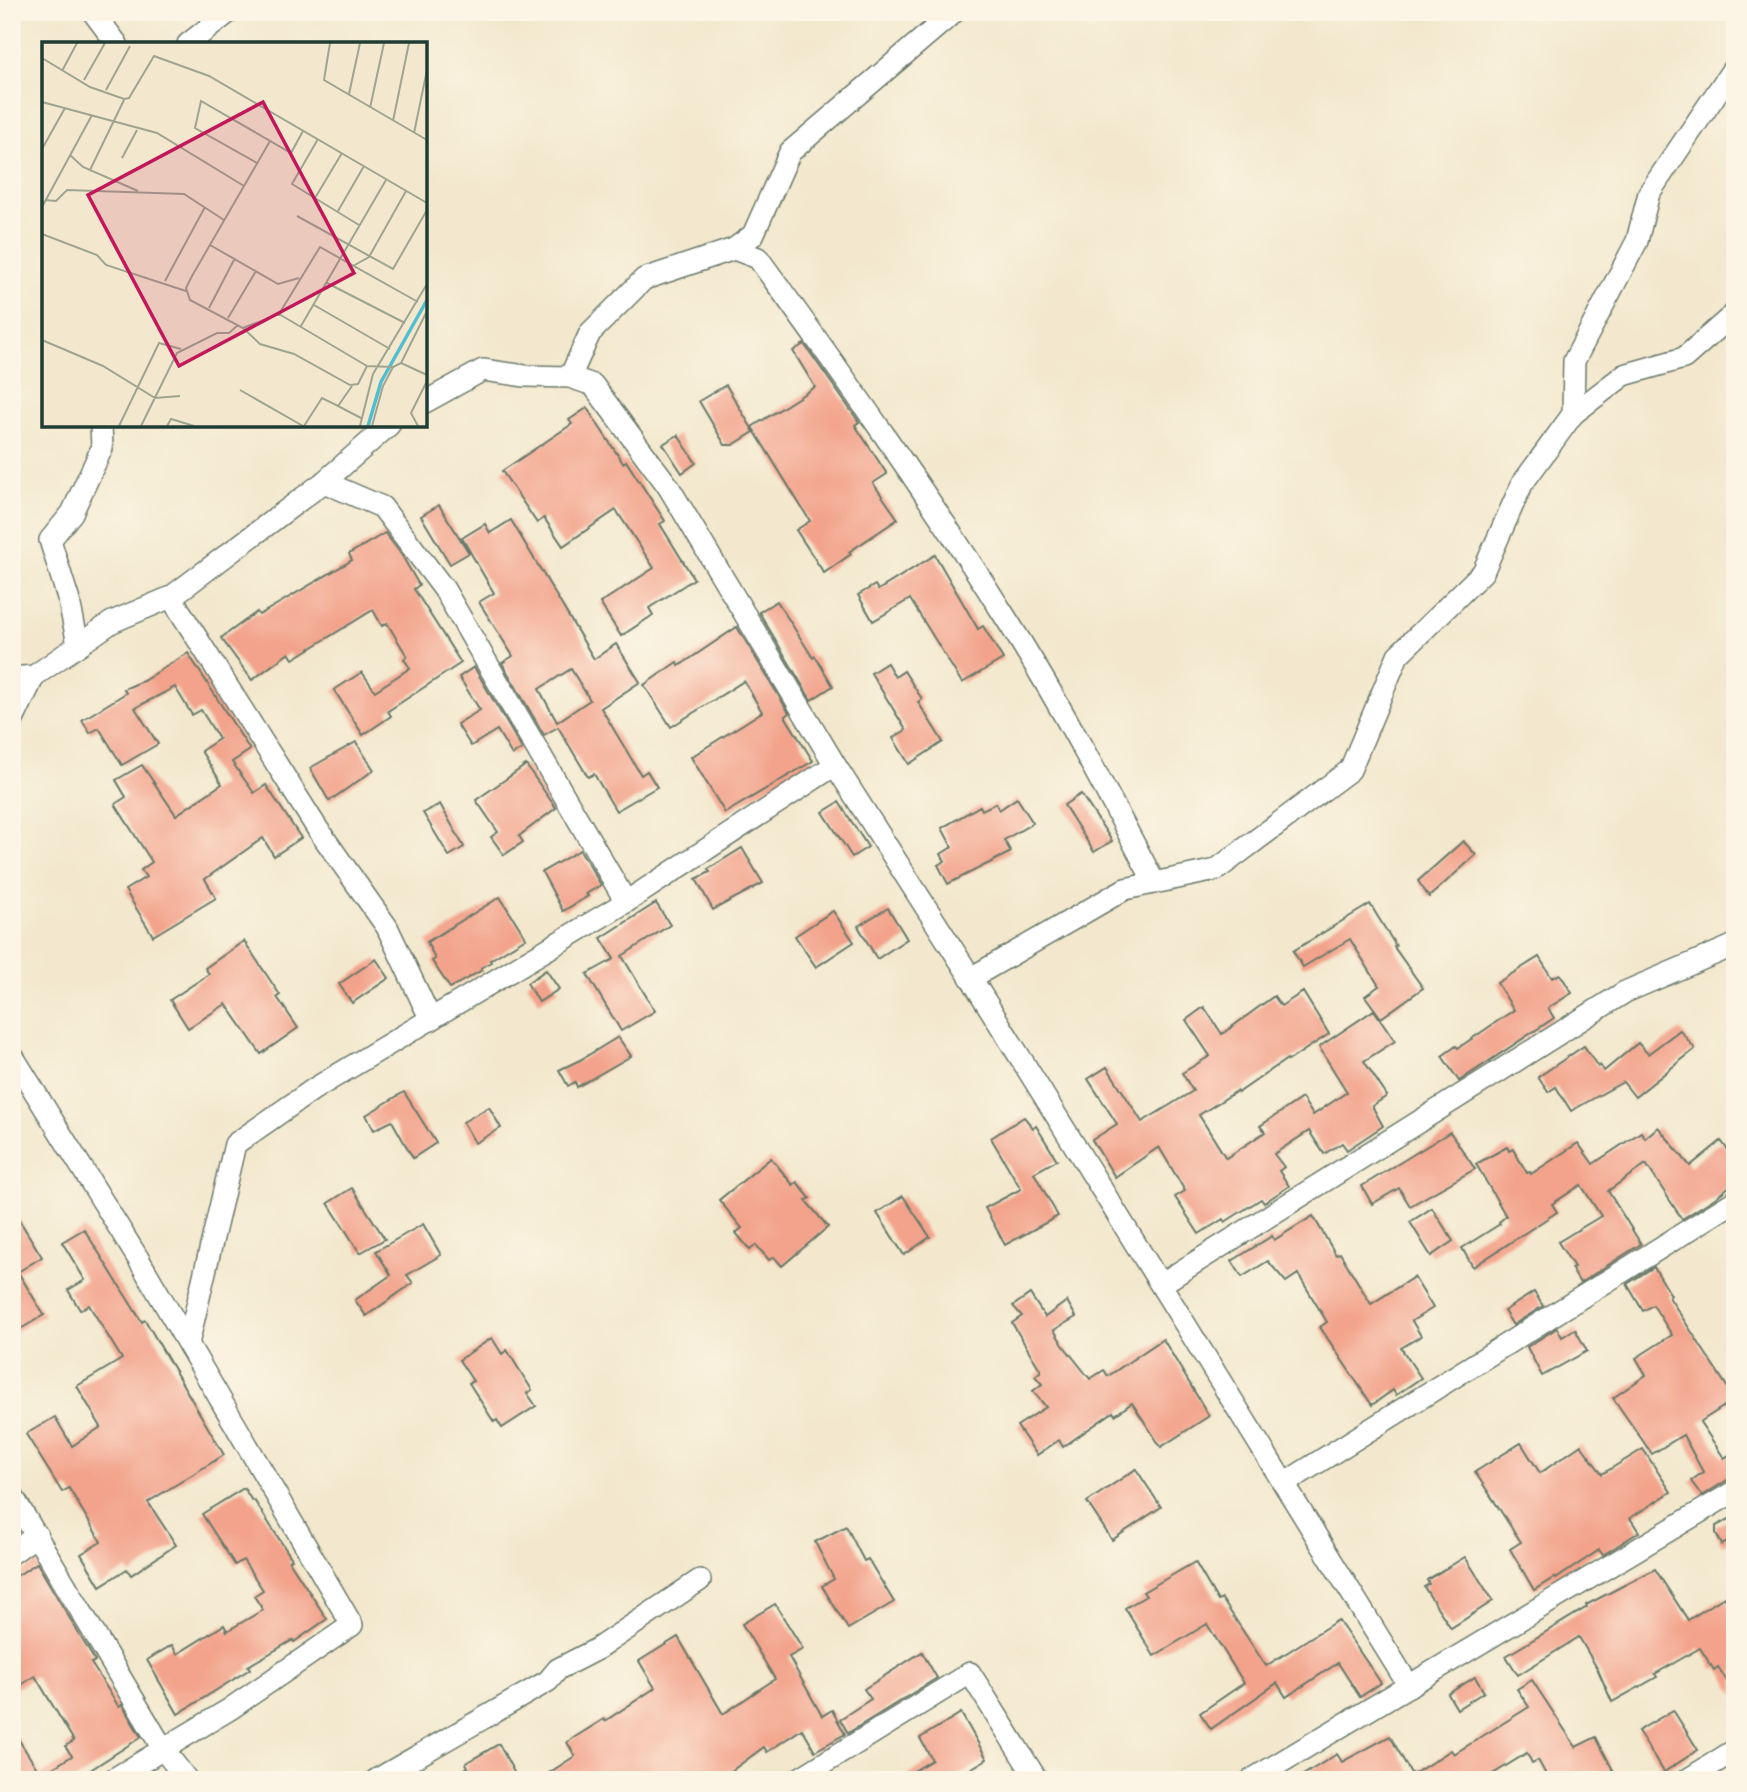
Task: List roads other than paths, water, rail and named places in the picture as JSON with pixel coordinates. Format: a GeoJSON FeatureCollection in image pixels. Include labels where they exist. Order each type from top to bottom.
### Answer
{"type":"FeatureCollection","features":[{"type":"Feature","properties":{"kind":"street"},"geometry":{"type":"LineString","coordinates":[[93,12],[116,42]]}},
{"type":"Feature","properties":{"kind":"street"},"geometry":{"type":"LineString","coordinates":[[191,42],[229,12]]}},
{"type":"Feature","properties":{"kind":"street"},"geometry":{"type":"LineString","coordinates":[[570,377],[590,333],[644,279],[734,249],[753,235],[790,152],[954,12]]}},
{"type":"Feature","properties":{"kind":"street"},"geometry":{"type":"LineString","coordinates":[[1573,414],[1574,360],[1637,241],[1649,193],[1735,65]]}},
{"type":"Feature","properties":{"kind":"street"},"geometry":{"type":"LineString","coordinates":[[734,249],[758,258],[880,426],[1005,616],[1081,743],[1154,882]]}},
{"type":"Feature","properties":{"kind":"street"},"geometry":{"type":"LineString","coordinates":[[971,978],[1125,888],[1216,870],[1350,770],[1398,655],[1483,572],[1522,484],[1573,414],[1624,375],[1684,358],[1735,313]]}},
{"type":"Feature","properties":{"kind":"street"},"geometry":{"type":"LineString","coordinates":[[427,401],[483,370],[525,376],[570,377],[593,385],[668,486],[835,765],[971,978],[1409,1686]]}},
{"type":"Feature","properties":{"kind":"street"},"geometry":{"type":"LineString","coordinates":[[78,644],[51,540],[72,513],[102,448],[101,427]]}},
{"type":"Feature","properties":{"kind":"street"},"geometry":{"type":"LineString","coordinates":[[12,722],[34,676],[112,622],[171,597],[324,482],[387,427]]}},
{"type":"Feature","properties":{"kind":"street"},"geometry":{"type":"LineString","coordinates":[[324,482],[382,507],[444,589],[626,902]]}},
{"type":"Feature","properties":{"kind":"street"},"geometry":{"type":"LineString","coordinates":[[171,597],[317,828],[387,927],[431,1020]]}},
{"type":"Feature","properties":{"kind":"street"},"geometry":{"type":"LineString","coordinates":[[12,678],[34,676]]}},
{"type":"Feature","properties":{"kind":"street"},"geometry":{"type":"LineString","coordinates":[[188,1344],[235,1144],[314,1089],[626,902],[835,765]]}},
{"type":"Feature","properties":{"kind":"street"},"geometry":{"type":"LineString","coordinates":[[1161,1284],[1625,992],[1735,945]]}},
{"type":"Feature","properties":{"kind":"street"},"geometry":{"type":"LineString","coordinates":[[12,1055],[139,1260],[352,1625],[230,1709],[112,1780]]}},
{"type":"Feature","properties":{"kind":"street"},"geometry":{"type":"LineString","coordinates":[[1285,1483],[1735,1201]]}},
{"type":"Feature","properties":{"kind":"street"},"geometry":{"type":"LineString","coordinates":[[1251,1780],[1735,1491]]}},
{"type":"Feature","properties":{"kind":"street"},"geometry":{"type":"LineString","coordinates":[[12,1495],[163,1749],[187,1780]]}},
{"type":"Feature","properties":{"kind":"street"},"geometry":{"type":"LineString","coordinates":[[12,1553],[37,1535]]}},
{"type":"Feature","properties":{"kind":"street"},"geometry":{"type":"LineString","coordinates":[[376,1780],[548,1681],[558,1669],[597,1649],[700,1580]]}},
{"type":"Feature","properties":{"kind":"street"},"geometry":{"type":"LineString","coordinates":[[797,1780],[970,1673],[1037,1780]]}},
{"type":"Feature","properties":{"kind":"street"},"geometry":{"type":"LineString","coordinates":[[1687,1780],[1735,1750]]}}]}
